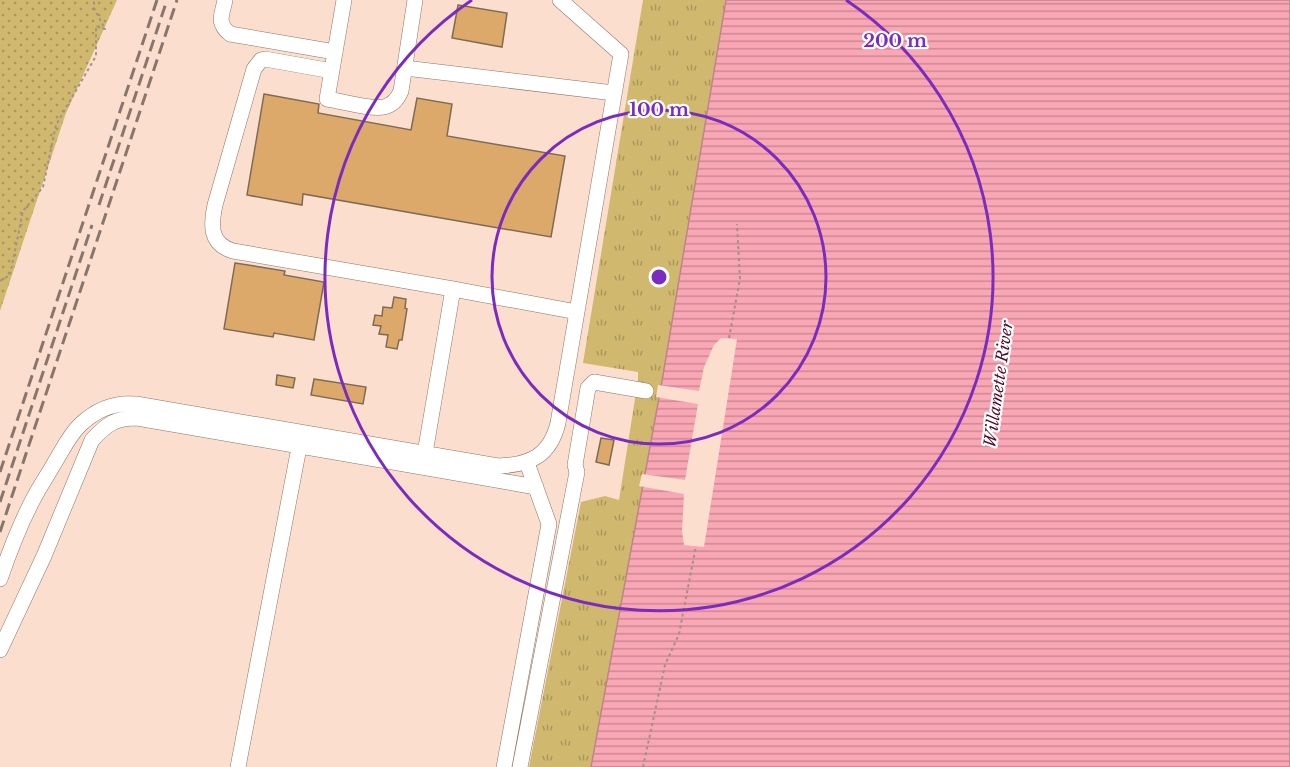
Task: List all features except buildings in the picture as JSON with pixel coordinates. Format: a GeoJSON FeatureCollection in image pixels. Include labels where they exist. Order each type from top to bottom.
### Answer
{"type":"FeatureCollection","features":[{"type":"Feature","properties":{"kind":"lane"},"geometry":{"type":"LineString","coordinates":[[225,0],[220,22],[230,34],[335,52]]}},
{"type":"Feature","properties":{"kind":"lane"},"geometry":{"type":"LineString","coordinates":[[344,0],[327,99],[377,108],[391,104],[401,91],[415,0]]}},
{"type":"Feature","properties":{"kind":"lane"},"geometry":{"type":"LineString","coordinates":[[0,650],[44,556],[92,440],[112,422],[124,418],[137,418],[425,453],[498,466],[527,462],[546,449],[556,433],[621,54],[560,0]]}},
{"type":"Feature","properties":{"kind":"lane"},"geometry":{"type":"LineString","coordinates":[[332,71],[265,59],[261,60],[254,69],[211,222],[215,238],[226,249],[577,312]]}},
{"type":"Feature","properties":{"kind":"lane"},"geometry":{"type":"LineString","coordinates":[[405,68],[614,93]]}},
{"type":"Feature","properties":{"kind":"lane"},"geometry":{"type":"LineString","coordinates":[[425,453],[453,289]]}},
{"type":"Feature","properties":{"kind":"lane"},"geometry":{"type":"LineString","coordinates":[[520,767],[577,472],[575,465],[588,388],[594,382],[646,391]]}},
{"type":"Feature","properties":{"kind":"lane"},"geometry":{"type":"LineString","coordinates":[[0,579],[8,555],[36,494],[77,428],[103,408],[117,404],[136,404],[536,487]]}},
{"type":"Feature","properties":{"kind":"lane"},"geometry":{"type":"LineString","coordinates":[[238,767],[300,439]]}},
{"type":"Feature","properties":{"kind":"lane"},"geometry":{"type":"LineString","coordinates":[[504,767],[549,524],[527,462]]}},
{"type":"Feature","properties":{"kind":"path"},"geometry":{"type":"LineString","coordinates":[[0,281],[9,275],[23,210],[43,187],[56,125],[96,56],[96,26],[105,29],[94,8],[94,0]]}},
{"type":"Feature","properties":{"kind":"path"},"geometry":{"type":"LineString","coordinates":[[729,338],[740,279],[737,224]]}},
{"type":"Feature","properties":{"kind":"path"},"geometry":{"type":"LineString","coordinates":[[644,767],[665,665],[679,634],[696,546]]}},
{"type":"Feature","properties":{"kind":"green space"},"geometry":{"type":"Polygon","coordinates":[[[0,0],[117,0],[66,113],[0,311],[0,0]]]}},
{"type":"Feature","properties":{"kind":"green space"},"geometry":{"type":"Polygon","coordinates":[[[643,0],[726,0],[661,387],[591,767],[529,767],[581,502],[605,496],[619,500],[638,380],[638,372],[583,363],[643,0]]]}},
{"type":"Feature","properties":{"kind":"water","name":"Willamette River"},"geometry":{"type":"Polygon","coordinates":[[[726,0],[1290,0],[1290,767],[591,767],[661,387],[726,0]]]}},
{"type":"Feature","properties":{"kind":"pier"},"geometry":{"type":"Polygon","coordinates":[[[721,338],[737,339],[704,547],[684,545],[682,531],[684,494],[639,486],[642,474],[685,480],[698,404],[656,397],[658,385],[699,391],[704,367],[714,345],[721,338]]]}},
{"type":"Feature","properties":{"kind":"railway"},"geometry":{"type":"LineString","coordinates":[[0,472],[157,0]]}},
{"type":"Feature","properties":{"kind":"railway"},"geometry":{"type":"LineString","coordinates":[[99,205],[167,0]]}},
{"type":"Feature","properties":{"kind":"railway"},"geometry":{"type":"LineString","coordinates":[[0,532],[177,0]]}},
{"type":"Feature","properties":{"kind":"railway"},"geometry":{"type":"LineString","coordinates":[[0,502],[92,225]]}}]}
